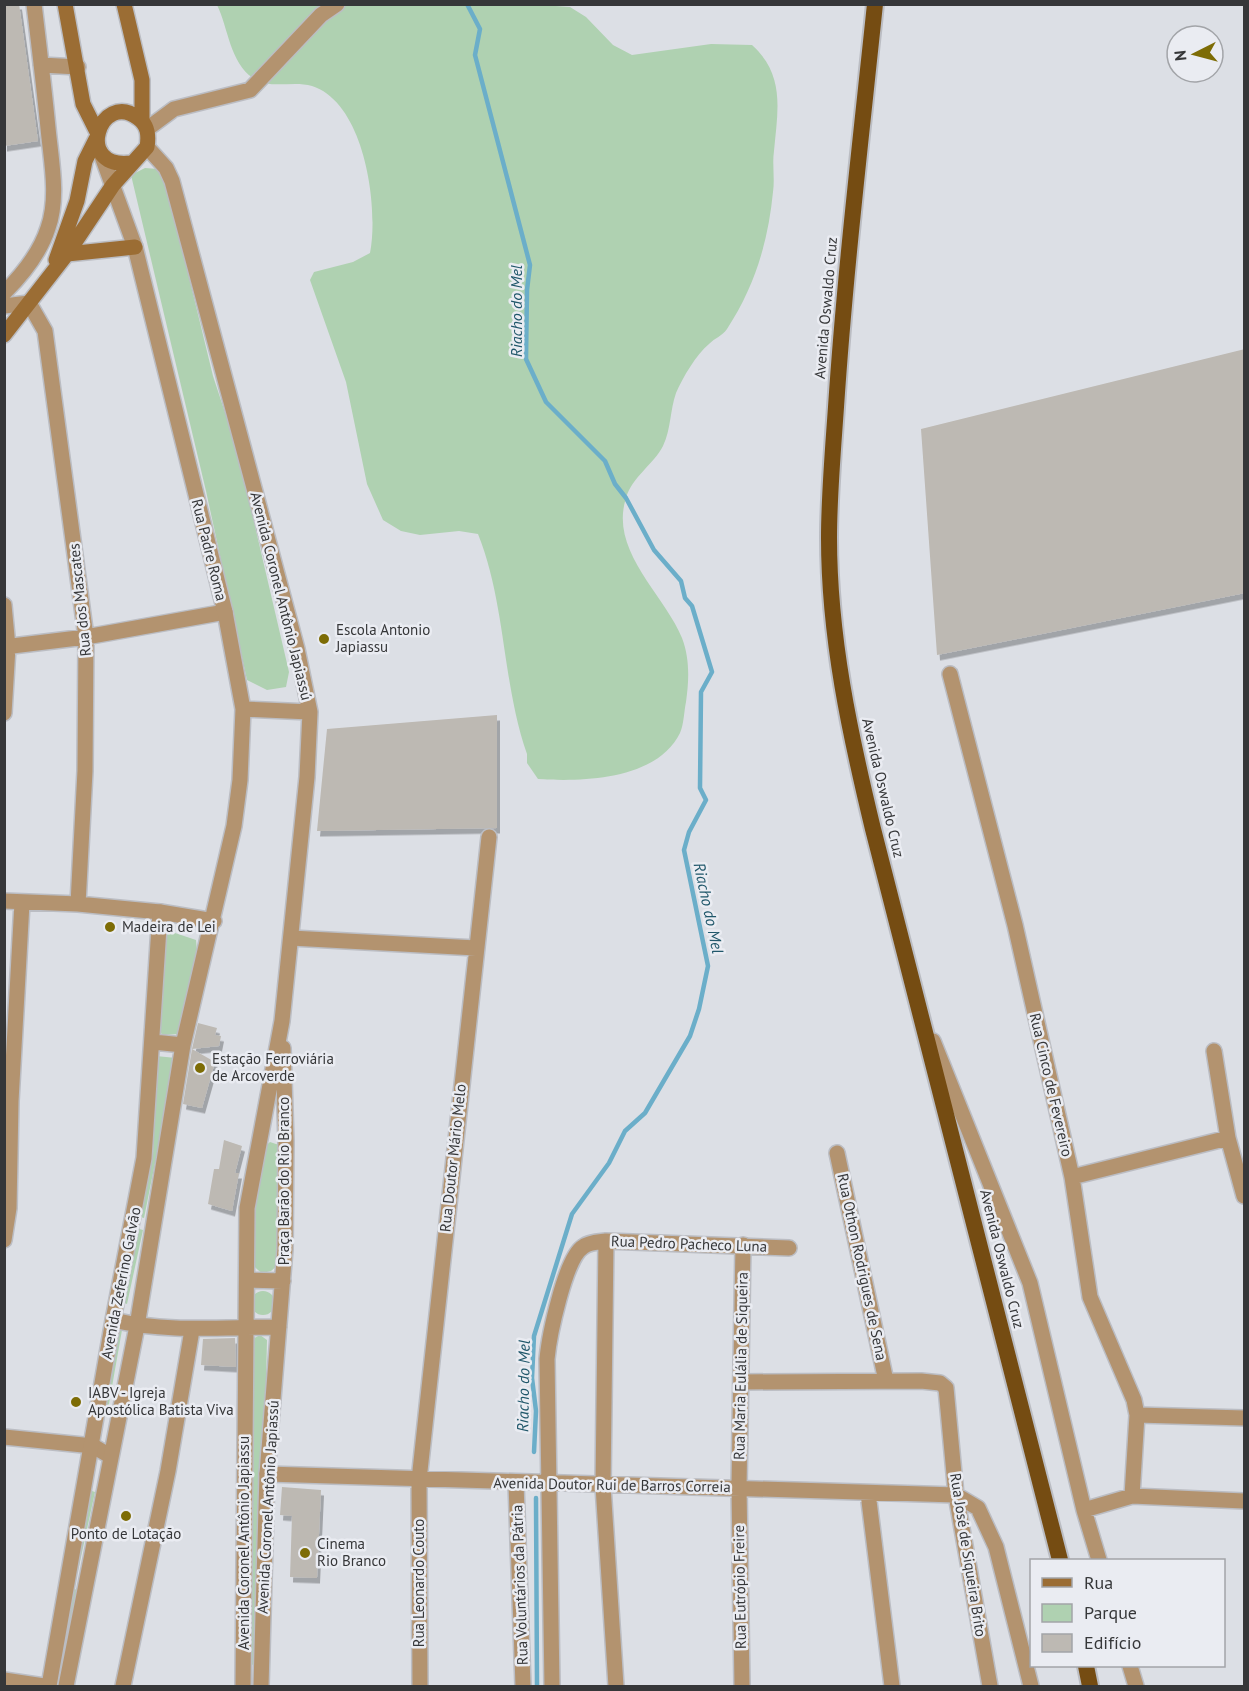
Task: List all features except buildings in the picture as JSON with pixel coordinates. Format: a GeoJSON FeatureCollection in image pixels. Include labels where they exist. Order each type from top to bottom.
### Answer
{"type":"FeatureCollection","features":[{"type":"Feature","properties":{"kind":"highway","name":"Avenida Oswaldo Cruz"},"geometry":{"type":"LineString","coordinates":[[875,4],[841,330],[830,550],[839,669],[850,734],[1060,1559]]}},
{"type":"Feature","properties":{"kind":"highway"},"geometry":{"type":"LineString","coordinates":[[1086,1667],[1090,1686]]}},
{"type":"Feature","properties":{"kind":"main road"},"geometry":{"type":"LineString","coordinates":[[65,4],[83,104],[108,160],[119,164],[131,163]]}},
{"type":"Feature","properties":{"kind":"main road"},"geometry":{"type":"LineString","coordinates":[[4,335],[67,254],[113,185],[147,147],[142,80],[124,4]]}},
{"type":"Feature","properties":{"kind":"main road"},"geometry":{"type":"LineString","coordinates":[[50,276],[77,201],[85,161],[98,140],[101,123],[116,113],[126,112],[144,125]]}},
{"type":"Feature","properties":{"kind":"main road"},"geometry":{"type":"LineString","coordinates":[[67,254],[135,247]]}},
{"type":"Feature","properties":{"kind":"street"},"geometry":{"type":"LineString","coordinates":[[5,292],[30,264],[48,228],[52,209],[53,178],[34,4]]}},
{"type":"Feature","properties":{"kind":"street"},"geometry":{"type":"LineString","coordinates":[[144,125],[174,109],[250,90],[321,15],[337,4]]}},
{"type":"Feature","properties":{"kind":"street"},"geometry":{"type":"LineString","coordinates":[[41,65],[78,67]]}},
{"type":"Feature","properties":{"kind":"street","name":"Rua Padre Roma"},"geometry":{"type":"LineString","coordinates":[[98,140],[135,247],[225,612],[243,709],[240,780],[234,826],[214,921]]}},
{"type":"Feature","properties":{"kind":"street","name":"Avenida Coronel Antônio Japiassú"},"geometry":{"type":"LineString","coordinates":[[147,147],[162,162],[172,181],[297,649],[310,712],[307,777],[282,1021]]}},
{"type":"Feature","properties":{"kind":"street"},"geometry":{"type":"LineString","coordinates":[[4,286],[5,306],[29,303]]}},
{"type":"Feature","properties":{"kind":"street","name":"Rua dos Mascates"},"geometry":{"type":"LineString","coordinates":[[29,303],[42,324],[50,352],[86,637],[85,771],[78,904]]}},
{"type":"Feature","properties":{"kind":"street"},"geometry":{"type":"LineString","coordinates":[[4,605],[6,647],[4,713]]}},
{"type":"Feature","properties":{"kind":"street"},"geometry":{"type":"LineString","coordinates":[[6,647],[86,637],[225,612]]}},
{"type":"Feature","properties":{"kind":"street","name":"Rua Cinco de Fevereiro"},"geometry":{"type":"LineString","coordinates":[[950,674],[1015,925],[1072,1177],[1090,1297],[1099,1323],[1121,1366],[1137,1415],[1132,1496]]}},
{"type":"Feature","properties":{"kind":"street"},"geometry":{"type":"LineString","coordinates":[[243,709],[310,712]]}},
{"type":"Feature","properties":{"kind":"street","name":"Rua Doutor Mário Melo"},"geometry":{"type":"LineString","coordinates":[[419,1480],[489,837]]}},
{"type":"Feature","properties":{"kind":"street"},"geometry":{"type":"LineString","coordinates":[[4,901],[78,904],[160,912],[214,921]]}},
{"type":"Feature","properties":{"kind":"street"},"geometry":{"type":"LineString","coordinates":[[4,1240],[9,1208],[11,1101],[22,903]]}},
{"type":"Feature","properties":{"kind":"street","name":"Avenida Zeferino Galvão"},"geometry":{"type":"LineString","coordinates":[[47,1686],[93,1446],[113,1320],[144,1158],[160,912]]}},
{"type":"Feature","properties":{"kind":"street","name":"Avenida Zeferino Galvão"},"geometry":{"type":"LineString","coordinates":[[66,1686],[136,1326],[183,1045],[214,921]]}},
{"type":"Feature","properties":{"kind":"street"},"geometry":{"type":"LineString","coordinates":[[291,938],[476,948]]}},
{"type":"Feature","properties":{"kind":"street"},"geometry":{"type":"LineString","coordinates":[[921,1010],[1030,1283],[1084,1510],[1099,1559]]}},
{"type":"Feature","properties":{"kind":"street","name":"Praça Barão do Rio Branco"},"geometry":{"type":"LineString","coordinates":[[246,1327],[247,1208],[258,1138],[282,1021]]}},
{"type":"Feature","properties":{"kind":"street","name":"Praça Barão do Rio Branco"},"geometry":{"type":"LineString","coordinates":[[279,1327],[284,1281],[286,1142],[282,1021]]}},
{"type":"Feature","properties":{"kind":"street"},"geometry":{"type":"LineString","coordinates":[[153,1042],[183,1045]]}},
{"type":"Feature","properties":{"kind":"street"},"geometry":{"type":"LineString","coordinates":[[1214,1051],[1228,1138],[1245,1196]]}},
{"type":"Feature","properties":{"kind":"street"},"geometry":{"type":"LineString","coordinates":[[258,1138],[273,1132],[286,1142]]}},
{"type":"Feature","properties":{"kind":"street"},"geometry":{"type":"LineString","coordinates":[[1072,1177],[1228,1138]]}},
{"type":"Feature","properties":{"kind":"street","name":"Rua Othon Rodrigues de Sena"},"geometry":{"type":"LineString","coordinates":[[837,1153],[886,1381]]}},
{"type":"Feature","properties":{"kind":"street"},"geometry":{"type":"LineString","coordinates":[[606,1241],[603,1486],[616,1686]]}},
{"type":"Feature","properties":{"kind":"street","name":"Rua Pedro Pacheco Luna"},"geometry":{"type":"LineString","coordinates":[[547,1484],[549,1339],[575,1255],[588,1244],[606,1241],[789,1248]]}},
{"type":"Feature","properties":{"kind":"street","name":"Rua Maria Eulália de Siqueira"},"geometry":{"type":"LineString","coordinates":[[739,1487],[742,1245]]}},
{"type":"Feature","properties":{"kind":"street"},"geometry":{"type":"LineString","coordinates":[[247,1280],[284,1281]]}},
{"type":"Feature","properties":{"kind":"street"},"geometry":{"type":"LineString","coordinates":[[113,1320],[136,1326],[192,1330],[279,1327]]}},
{"type":"Feature","properties":{"kind":"street","name":"Avenida Coronel Antônio Japiassu"},"geometry":{"type":"LineString","coordinates":[[243,1681],[246,1327]]}},
{"type":"Feature","properties":{"kind":"street","name":"Avenida Coronel Antônio Japiassú"},"geometry":{"type":"LineString","coordinates":[[261,1682],[267,1474],[279,1327]]}},
{"type":"Feature","properties":{"kind":"street"},"geometry":{"type":"LineString","coordinates":[[123,1686],[168,1471],[192,1330]]}},
{"type":"Feature","properties":{"kind":"street"},"geometry":{"type":"LineString","coordinates":[[741,1382],[886,1381]]}},
{"type":"Feature","properties":{"kind":"street","name":"Rua José de Siqueira Brito"},"geometry":{"type":"LineString","coordinates":[[886,1381],[931,1381],[940,1383],[946,1388],[956,1495],[990,1686]]}},
{"type":"Feature","properties":{"kind":"street"},"geometry":{"type":"LineString","coordinates":[[1137,1415],[1245,1418]]}},
{"type":"Feature","properties":{"kind":"street"},"geometry":{"type":"LineString","coordinates":[[4,1437],[93,1446],[110,1456]]}},
{"type":"Feature","properties":{"kind":"street","name":"Avenida Doutor Rui de Barros Correia"},"geometry":{"type":"LineString","coordinates":[[267,1474],[956,1495]]}},
{"type":"Feature","properties":{"kind":"street","name":"Rua Leonardo Couto"},"geometry":{"type":"LineString","coordinates":[[419,1480],[420,1686]]}},
{"type":"Feature","properties":{"kind":"street","name":"Rua Voluntários da Pátria"},"geometry":{"type":"LineString","coordinates":[[516,1483],[523,1686]]}},
{"type":"Feature","properties":{"kind":"street","name":"Rua Voluntários da Pátria"},"geometry":{"type":"LineString","coordinates":[[547,1484],[552,1686]]}},
{"type":"Feature","properties":{"kind":"street","name":"Rua Eutrópio Freire"},"geometry":{"type":"LineString","coordinates":[[739,1487],[741,1686]]}},
{"type":"Feature","properties":{"kind":"street"},"geometry":{"type":"LineString","coordinates":[[868,1493],[892,1686]]}},
{"type":"Feature","properties":{"kind":"street"},"geometry":{"type":"LineString","coordinates":[[956,1495],[978,1508],[996,1547],[1031,1686]]}},
{"type":"Feature","properties":{"kind":"street"},"geometry":{"type":"LineString","coordinates":[[1084,1510],[1132,1496],[1245,1501]]}},
{"type":"Feature","properties":{"kind":"street"},"geometry":{"type":"LineString","coordinates":[[1131,1667],[1136,1686]]}},
{"type":"Feature","properties":{"kind":"street"},"geometry":{"type":"LineString","coordinates":[[4,1680],[47,1686]]}},
{"type":"Feature","properties":{"kind":"street"},"geometry":{"type":"LineString","coordinates":[[243,1681],[261,1682]]}},
{"type":"Feature","properties":{"kind":"green space"},"geometry":{"type":"Polygon","coordinates":[[[527,4],[570,7],[586,17],[613,45],[632,55],[711,44],[752,45],[763,56],[770,68],[777,94],[773,161],[774,187],[764,246],[753,280],[727,329],[699,354],[682,380],[674,399],[668,433],[663,446],[629,490],[623,517],[625,536],[632,554],[674,622],[685,646],[688,678],[680,733],[669,749],[637,769],[617,775],[576,780],[538,779],[527,763],[527,754],[513,699],[494,588],[478,534],[459,531],[420,535],[401,531],[383,520],[367,484],[346,382],[310,280],[314,272],[353,262],[370,253],[372,210],[370,184],[356,134],[345,113],[330,96],[305,84],[260,82],[245,71],[234,54],[217,5],[527,4]]]}},
{"type":"Feature","properties":{"kind":"green space"},"geometry":{"type":"Polygon","coordinates":[[[145,168],[158,169],[167,187],[213,376],[237,449],[289,672],[286,687],[267,690],[247,680],[206,491],[131,175],[145,168]]]}},
{"type":"Feature","properties":{"kind":"green space"},"geometry":{"type":"Polygon","coordinates":[[[169,931],[196,940],[197,952],[179,1034],[162,1035],[159,1028],[164,940],[169,931]]]}},
{"type":"Feature","properties":{"kind":"green space"},"geometry":{"type":"Polygon","coordinates":[[[156,1056],[176,1058],[144,1218],[140,1217],[153,1155],[156,1056]]]}},
{"type":"Feature","properties":{"kind":"green space"},"geometry":{"type":"Polygon","coordinates":[[[270,1142],[279,1145],[279,1264],[271,1271],[262,1273],[255,1267],[252,1260],[250,1232],[262,1149],[270,1142]]]}},
{"type":"Feature","properties":{"kind":"green space"},"geometry":{"type":"Polygon","coordinates":[[[136,1228],[143,1230],[127,1304],[122,1302],[136,1228]]]}},
{"type":"Feature","properties":{"kind":"green space"},"geometry":{"type":"Polygon","coordinates":[[[263,1291],[272,1294],[275,1303],[272,1312],[263,1315],[254,1312],[251,1303],[254,1294],[263,1291]]]}},
{"type":"Feature","properties":{"kind":"green space"},"geometry":{"type":"Polygon","coordinates":[[[115,1329],[122,1330],[107,1415],[100,1412],[115,1329]]]}},
{"type":"Feature","properties":{"kind":"green space"},"geometry":{"type":"Polygon","coordinates":[[[260,1335],[267,1340],[259,1663],[253,1665],[248,1662],[251,1340],[260,1335]]]}},
{"type":"Feature","properties":{"kind":"green space"},"geometry":{"type":"Polygon","coordinates":[[[86,1489],[95,1492],[78,1571],[72,1571],[86,1489]]]}},
{"type":"Feature","properties":{"kind":"green space"},"geometry":{"type":"Polygon","coordinates":[[[70,1587],[77,1590],[62,1674],[55,1673],[70,1587]]]}},
{"type":"Feature","properties":{"kind":"waterway","name":"Riacho do Mel"},"geometry":{"type":"LineString","coordinates":[[467,4],[480,29],[475,55],[530,265],[527,290],[526,359],[546,402],[605,461],[615,484],[626,498],[654,550],[681,581],[685,598],[692,606],[712,672],[701,692],[700,788],[706,800],[689,832],[684,850],[708,966],[699,1009],[690,1036],[645,1113],[625,1131],[609,1163],[572,1214],[534,1336],[532,1378],[536,1411],[534,1452]]}},
{"type":"Feature","properties":{"kind":"waterway","name":"Riacho do Mel"},"geometry":{"type":"LineString","coordinates":[[536,1498],[537,1686]]}},
{"type":"Feature","properties":{"kind":"place","name":"Escola Antonio Japiassu"},"geometry":{"type":"Point","coordinates":[324,639]}},
{"type":"Feature","properties":{"kind":"place","name":"Madeira de Lei"},"geometry":{"type":"Point","coordinates":[110,927]}},
{"type":"Feature","properties":{"kind":"place","name":"Estação Ferroviária de Arcoverde"},"geometry":{"type":"Point","coordinates":[200,1068]}},
{"type":"Feature","properties":{"kind":"place","name":"IABV - Igreja Apostólica Batista Viva"},"geometry":{"type":"Point","coordinates":[76,1402]}},
{"type":"Feature","properties":{"kind":"place","name":"Ponto de Lotação"},"geometry":{"type":"Point","coordinates":[126,1516]}},
{"type":"Feature","properties":{"kind":"place","name":"Cinema Rio Branco"},"geometry":{"type":"Point","coordinates":[305,1553]}}]}
